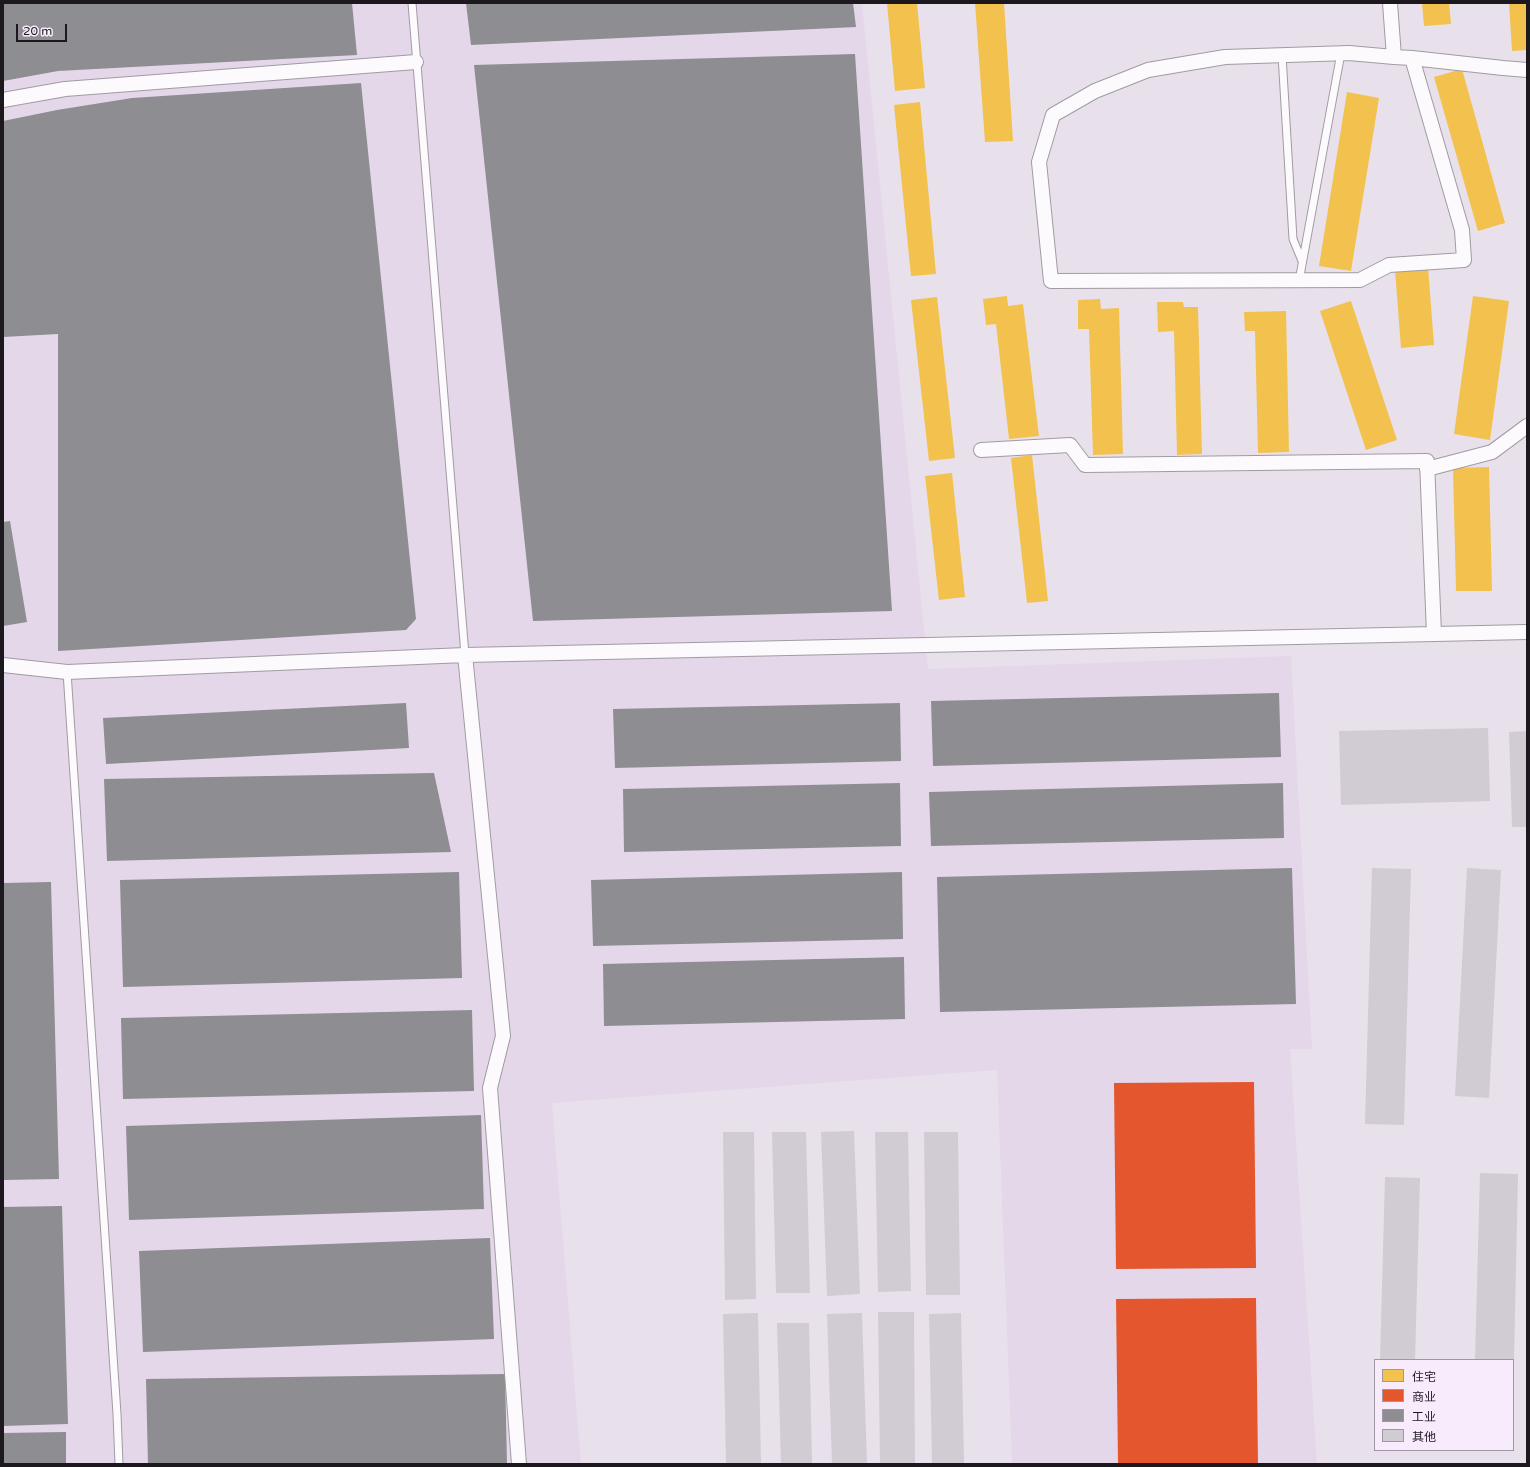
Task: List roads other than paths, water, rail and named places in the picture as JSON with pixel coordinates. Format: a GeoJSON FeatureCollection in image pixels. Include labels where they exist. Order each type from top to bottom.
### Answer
{"type":"FeatureCollection","features":[{"type":"Feature","properties":{"kind":"street"},"geometry":{"type":"LineString","coordinates":[[1390,3],[1394,56]]}},
{"type":"Feature","properties":{"kind":"street"},"geometry":{"type":"LineString","coordinates":[[1412,58],[1462,230],[1464,260],[1389,265],[1360,280],[1298,282],[1051,281],[1039,162],[1053,115],[1095,91],[1148,70],[1225,57],[1341,53],[1394,56],[1527,70]]}},
{"type":"Feature","properties":{"kind":"street"},"geometry":{"type":"LineString","coordinates":[[3,100],[65,88],[416,62]]}},
{"type":"Feature","properties":{"kind":"street"},"geometry":{"type":"LineString","coordinates":[[1427,469],[1492,452],[1527,426]]}},
{"type":"Feature","properties":{"kind":"street"},"geometry":{"type":"LineString","coordinates":[[981,450],[1070,445],[1085,465],[1427,461],[1434,634]]}},
{"type":"Feature","properties":{"kind":"street"},"geometry":{"type":"LineString","coordinates":[[3,665],[67,672],[465,656],[1527,632]]}},
{"type":"Feature","properties":{"kind":"street"},"geometry":{"type":"LineString","coordinates":[[465,656],[502,1036],[490,1088],[519,1464]]}},
{"type":"Feature","properties":{"kind":"lane"},"geometry":{"type":"LineString","coordinates":[[412,3],[465,656]]}},
{"type":"Feature","properties":{"kind":"lane"},"geometry":{"type":"LineString","coordinates":[[1298,282],[1341,53]]}},
{"type":"Feature","properties":{"kind":"lane"},"geometry":{"type":"LineString","coordinates":[[1282,55],[1293,239],[1302,261]]}},
{"type":"Feature","properties":{"kind":"lane"},"geometry":{"type":"LineString","coordinates":[[67,672],[119,1464]]}}]}
